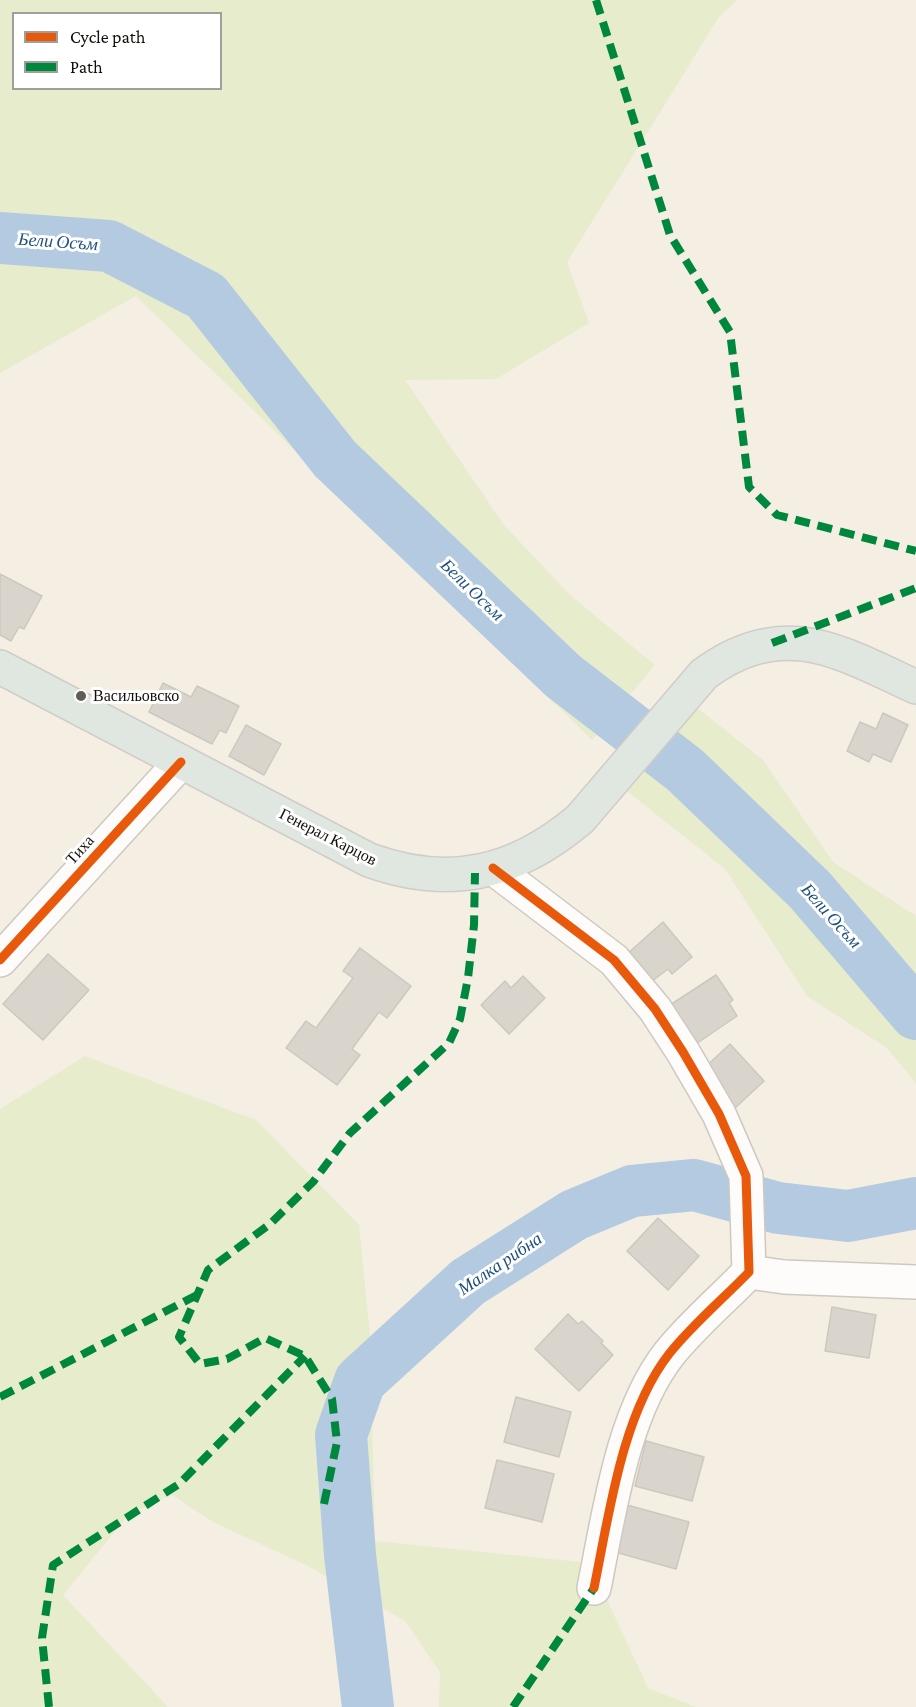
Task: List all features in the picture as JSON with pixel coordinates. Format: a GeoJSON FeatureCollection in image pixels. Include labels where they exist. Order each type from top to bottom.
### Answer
{"type":"FeatureCollection","features":[{"type":"Feature","properties":{"kind":"main road","name":"Генерал Карцов"},"geometry":{"type":"LineString","coordinates":[[0,667],[369,860],[394,869],[448,875],[494,868],[532,854],[557,839],[580,819],[704,674],[726,658],[748,648],[772,643],[808,645],[845,654],[916,687]]}},
{"type":"Feature","properties":{"kind":"street","name":"Тиха"},"geometry":{"type":"LineString","coordinates":[[0,960],[181,762]]}},
{"type":"Feature","properties":{"kind":"street"},"geometry":{"type":"LineString","coordinates":[[494,868],[614,960],[649,1001],[719,1114],[746,1176],[749,1272],[669,1354],[638,1403],[611,1504],[594,1588]]}},
{"type":"Feature","properties":{"kind":"street"},"geometry":{"type":"LineString","coordinates":[[749,1272],[784,1277],[916,1282]]}},
{"type":"Feature","properties":{"kind":"green space"},"geometry":{"type":"Polygon","coordinates":[[[0,0],[737,0],[719,17],[567,262],[589,323],[496,379],[405,380],[504,525],[570,595],[655,665],[592,740],[136,296],[0,373],[0,0]]]}},
{"type":"Feature","properties":{"kind":"green space"},"geometry":{"type":"Polygon","coordinates":[[[696,707],[763,760],[833,862],[916,916],[916,1083],[887,1048],[807,996],[725,869],[627,791],[696,707]]]}},
{"type":"Feature","properties":{"kind":"green space"},"geometry":{"type":"Polygon","coordinates":[[[85,1056],[256,1120],[359,1225],[370,1336],[375,1541],[590,1563],[648,1688],[696,1707],[439,1707],[440,1672],[405,1621],[310,1567],[211,1521],[172,1495],[129,1514],[63,1595],[168,1707],[0,1707],[0,1109],[85,1056]]]}},
{"type":"Feature","properties":{"kind":"building"},"geometry":{"type":"Polygon","coordinates":[[[0,574],[42,596],[24,629],[19,627],[11,641],[0,635],[0,574]]]}},
{"type":"Feature","properties":{"kind":"building"},"geometry":{"type":"Polygon","coordinates":[[[163,683],[191,697],[197,686],[239,706],[226,733],[220,730],[212,744],[149,712],[163,683]]]}},
{"type":"Feature","properties":{"kind":"building"},"geometry":{"type":"Polygon","coordinates":[[[883,713],[908,725],[891,762],[873,754],[869,762],[847,751],[860,722],[876,729],[883,713]]]}},
{"type":"Feature","properties":{"kind":"building"},"geometry":{"type":"Polygon","coordinates":[[[246,725],[281,744],[264,775],[229,756],[246,725]]]}},
{"type":"Feature","properties":{"kind":"building"},"geometry":{"type":"Polygon","coordinates":[[[663,922],[692,957],[672,974],[668,969],[651,982],[627,954],[663,922]]]}},
{"type":"Feature","properties":{"kind":"building"},"geometry":{"type":"Polygon","coordinates":[[[360,948],[411,986],[387,1018],[379,1012],[352,1049],[360,1055],[337,1085],[286,1048],[306,1021],[316,1028],[353,978],[343,971],[360,948]]]}},
{"type":"Feature","properties":{"kind":"building"},"geometry":{"type":"Polygon","coordinates":[[[48,954],[89,990],[43,1040],[3,1004],[48,954]]]}},
{"type":"Feature","properties":{"kind":"building"},"geometry":{"type":"Polygon","coordinates":[[[716,975],[733,1000],[729,1003],[737,1016],[693,1046],[667,1007],[716,975]]]}},
{"type":"Feature","properties":{"kind":"building"},"geometry":{"type":"Polygon","coordinates":[[[523,976],[545,998],[509,1034],[481,1005],[505,981],[511,988],[523,976]]]}},
{"type":"Feature","properties":{"kind":"building"},"geometry":{"type":"Polygon","coordinates":[[[730,1044],[764,1081],[735,1108],[701,1071],[730,1044]]]}},
{"type":"Feature","properties":{"kind":"building"},"geometry":{"type":"Polygon","coordinates":[[[658,1218],[699,1256],[668,1290],[627,1251],[658,1218]]]}},
{"type":"Feature","properties":{"kind":"building"},"geometry":{"type":"Polygon","coordinates":[[[832,1307],[876,1315],[869,1358],[825,1351],[832,1307]]]}},
{"type":"Feature","properties":{"kind":"building"},"geometry":{"type":"Polygon","coordinates":[[[568,1314],[578,1324],[582,1321],[603,1341],[601,1343],[613,1355],[579,1391],[535,1349],[568,1314]]]}},
{"type":"Feature","properties":{"kind":"building"},"geometry":{"type":"Polygon","coordinates":[[[516,1397],[571,1412],[559,1457],[504,1442],[516,1397]]]}},
{"type":"Feature","properties":{"kind":"building"},"geometry":{"type":"Polygon","coordinates":[[[646,1441],[704,1457],[692,1501],[635,1486],[646,1441]]]}},
{"type":"Feature","properties":{"kind":"building"},"geometry":{"type":"Polygon","coordinates":[[[497,1460],[554,1474],[542,1522],[485,1508],[497,1460]]]}},
{"type":"Feature","properties":{"kind":"building"},"geometry":{"type":"Polygon","coordinates":[[[627,1505],[689,1522],[676,1569],[615,1552],[627,1505]]]}},
{"type":"Feature","properties":{"kind":"waterway","name":"Бели Осъм"},"geometry":{"type":"LineString","coordinates":[[0,238],[109,246],[206,296],[335,459],[563,676],[685,770],[810,890],[916,1014]]}},
{"type":"Feature","properties":{"kind":"waterway","name":"Малка рибна"},"geometry":{"type":"LineString","coordinates":[[368,1707],[350,1555],[341,1435],[360,1381],[468,1282],[574,1215],[632,1191],[694,1185],[778,1208],[848,1216],[916,1203]]}},
{"type":"Feature","properties":{"kind":"marked path"},"geometry":{"type":"LineString","coordinates":[[596,0],[670,235],[730,332],[749,487],[777,515],[916,551]]}},
{"type":"Feature","properties":{"kind":"marked path"},"geometry":{"type":"LineString","coordinates":[[772,643],[916,588]]}},
{"type":"Feature","properties":{"kind":"marked path"},"geometry":{"type":"LineString","coordinates":[[324,1504],[337,1442],[332,1399],[305,1356],[265,1338],[227,1359],[200,1364],[179,1337],[208,1270],[270,1224],[313,1182],[350,1133],[449,1043],[460,1019],[468,978],[474,925],[475,873]]}},
{"type":"Feature","properties":{"kind":"marked path"},"geometry":{"type":"LineString","coordinates":[[0,1397],[197,1295]]}},
{"type":"Feature","properties":{"kind":"marked path"},"geometry":{"type":"LineString","coordinates":[[49,1707],[42,1638],[53,1565],[179,1484],[305,1356]]}},
{"type":"Feature","properties":{"kind":"marked path"},"geometry":{"type":"LineString","coordinates":[[513,1707],[594,1588]]}},
{"type":"Feature","properties":{"kind":"cycle path"},"geometry":{"type":"LineString","coordinates":[[0,960],[181,762]]}},
{"type":"Feature","properties":{"kind":"cycle path"},"geometry":{"type":"LineString","coordinates":[[493,868],[614,960],[655,1009],[719,1114],[746,1176],[749,1272],[678,1343],[653,1378],[629,1435],[620,1466],[594,1588]]}},
{"type":"Feature","properties":{"kind":"place","name":"Васильовско"},"geometry":{"type":"Point","coordinates":[81,696]}}]}
